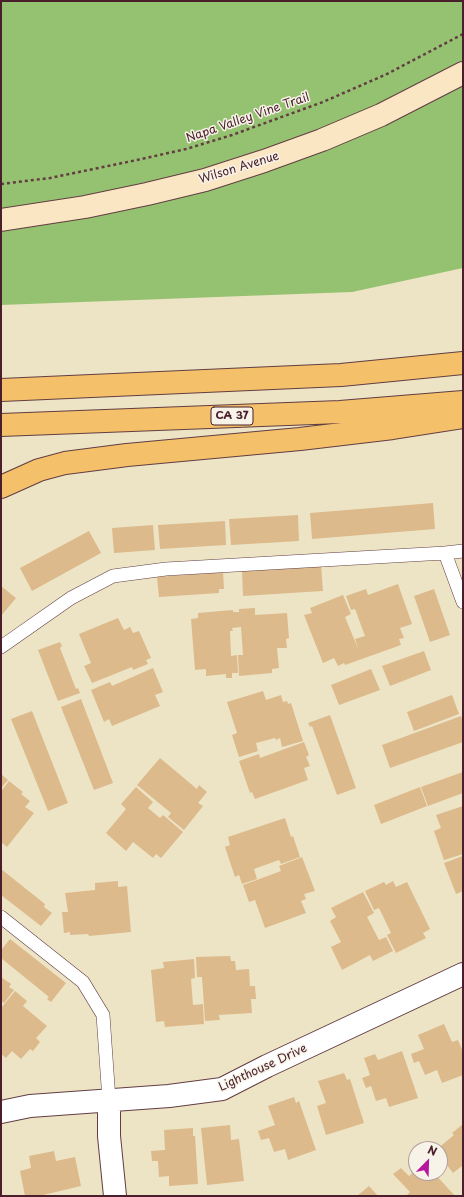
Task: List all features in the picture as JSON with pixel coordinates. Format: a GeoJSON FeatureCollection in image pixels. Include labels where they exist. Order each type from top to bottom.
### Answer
{"type":"FeatureCollection","features":[{"type":"Feature","properties":{"kind":"highway"},"geometry":{"type":"LineString","coordinates":[[341,375],[463,351]]}},
{"type":"Feature","properties":{"kind":"highway"},"geometry":{"type":"LineString","coordinates":[[1,390],[341,375],[463,364]]}},
{"type":"Feature","properties":{"kind":"highway","name":"CA 37"},"geometry":{"type":"LineString","coordinates":[[1,425],[340,412],[463,402]]}},
{"type":"Feature","properties":{"kind":"highway"},"geometry":{"type":"LineString","coordinates":[[1,487],[39,470],[65,463],[127,455],[393,428],[463,417]]}},
{"type":"Feature","properties":{"kind":"main road","name":"Wilson Avenue"},"geometry":{"type":"LineString","coordinates":[[1,220],[85,207],[205,180],[322,140],[381,115],[463,73]]}},
{"type":"Feature","properties":{"kind":"street","name":"Lighthouse Drive"},"geometry":{"type":"LineString","coordinates":[[1,1112],[30,1106],[169,1096],[222,1089],[267,1066],[463,974]]}},
{"type":"Feature","properties":{"kind":"street"},"geometry":{"type":"LineString","coordinates":[[109,1100],[110,1136],[115,1196]]}},
{"type":"Feature","properties":{"kind":"lane"},"geometry":{"type":"LineString","coordinates":[[1,647],[71,598],[113,576],[166,569],[463,551]]}},
{"type":"Feature","properties":{"kind":"lane"},"geometry":{"type":"LineString","coordinates":[[445,553],[463,602]]}},
{"type":"Feature","properties":{"kind":"lane"},"geometry":{"type":"LineString","coordinates":[[1,917],[83,982],[103,1015],[109,1100]]}},
{"type":"Feature","properties":{"kind":"path","name":"Napa Valley Vine Trail"},"geometry":{"type":"LineString","coordinates":[[1,184],[50,178],[137,160],[186,149],[232,136],[323,102],[387,74],[463,34]]}},
{"type":"Feature","properties":{"kind":"green space"},"geometry":{"type":"Polygon","coordinates":[[[1,1],[463,1],[463,268],[352,292],[1,305],[1,1]]]}},
{"type":"Feature","properties":{"kind":"building"},"geometry":{"type":"Polygon","coordinates":[[[433,503],[435,529],[312,539],[310,513],[433,503]]]}},
{"type":"Feature","properties":{"kind":"building"},"geometry":{"type":"Polygon","coordinates":[[[298,515],[299,541],[231,545],[229,519],[298,515]]]}},
{"type":"Feature","properties":{"kind":"building"},"geometry":{"type":"Polygon","coordinates":[[[225,521],[226,545],[160,549],[158,525],[225,521]]]}},
{"type":"Feature","properties":{"kind":"building"},"geometry":{"type":"Polygon","coordinates":[[[153,525],[155,550],[114,553],[112,528],[153,525]]]}},
{"type":"Feature","properties":{"kind":"building"},"geometry":{"type":"Polygon","coordinates":[[[89,531],[101,553],[32,591],[20,568],[89,531]]]}},
{"type":"Feature","properties":{"kind":"building"},"geometry":{"type":"Polygon","coordinates":[[[321,564],[323,591],[243,596],[242,570],[321,564]]]}},
{"type":"Feature","properties":{"kind":"building"},"geometry":{"type":"Polygon","coordinates":[[[223,572],[224,589],[219,589],[219,593],[159,597],[157,577],[223,572]]]}},
{"type":"Feature","properties":{"kind":"building"},"geometry":{"type":"Polygon","coordinates":[[[398,584],[412,624],[400,628],[404,638],[399,639],[401,645],[345,665],[344,663],[338,666],[334,658],[323,663],[304,615],[312,613],[310,608],[343,595],[351,614],[345,617],[359,651],[355,639],[365,636],[355,609],[351,610],[346,596],[366,589],[368,595],[398,584]]]}},
{"type":"Feature","properties":{"kind":"building"},"geometry":{"type":"Polygon","coordinates":[[[1,586],[16,598],[1,616],[1,586]]]}},
{"type":"Feature","properties":{"kind":"building"},"geometry":{"type":"Polygon","coordinates":[[[434,589],[450,635],[430,642],[414,596],[434,589]]]}},
{"type":"Feature","properties":{"kind":"building"},"geometry":{"type":"Polygon","coordinates":[[[255,608],[255,615],[287,613],[289,638],[286,639],[287,648],[277,648],[279,668],[272,669],[272,673],[239,676],[238,655],[243,655],[241,627],[232,628],[233,631],[230,631],[231,656],[237,655],[238,673],[232,673],[232,678],[226,678],[226,674],[206,676],[206,669],[195,670],[191,619],[198,618],[198,613],[233,610],[233,612],[239,612],[239,609],[255,608]]]}},
{"type":"Feature","properties":{"kind":"building"},"geometry":{"type":"Polygon","coordinates":[[[118,618],[124,630],[130,627],[133,633],[139,631],[151,658],[146,660],[148,664],[133,670],[132,667],[92,683],[84,666],[91,663],[79,634],[118,618]]]}},
{"type":"Feature","properties":{"kind":"building"},"geometry":{"type":"Polygon","coordinates":[[[60,642],[62,646],[60,648],[76,689],[78,688],[80,693],[58,701],[38,650],[60,642]]]}},
{"type":"Feature","properties":{"kind":"building"},"geometry":{"type":"Polygon","coordinates":[[[424,651],[431,670],[390,686],[382,666],[424,651]]]}},
{"type":"Feature","properties":{"kind":"building"},"geometry":{"type":"Polygon","coordinates":[[[153,668],[163,692],[155,695],[160,706],[112,726],[109,719],[104,722],[91,690],[110,682],[112,686],[153,668]]]}},
{"type":"Feature","properties":{"kind":"building"},"geometry":{"type":"Polygon","coordinates":[[[371,669],[380,690],[339,705],[331,685],[371,669]]]}},
{"type":"Feature","properties":{"kind":"building"},"geometry":{"type":"Polygon","coordinates":[[[263,691],[266,700],[281,695],[283,702],[287,701],[288,704],[291,703],[303,741],[282,747],[280,738],[276,740],[275,738],[256,743],[258,751],[239,757],[232,735],[237,733],[227,702],[263,691]]]}},
{"type":"Feature","properties":{"kind":"building"},"geometry":{"type":"Polygon","coordinates":[[[452,695],[459,714],[414,731],[407,712],[452,695]]]}},
{"type":"Feature","properties":{"kind":"building"},"geometry":{"type":"Polygon","coordinates":[[[81,699],[113,783],[94,790],[61,707],[81,699]]]}},
{"type":"Feature","properties":{"kind":"building"},"geometry":{"type":"Polygon","coordinates":[[[32,711],[68,803],[48,811],[11,719],[32,711]]]}},
{"type":"Feature","properties":{"kind":"building"},"geometry":{"type":"Polygon","coordinates":[[[330,715],[356,788],[337,795],[312,726],[310,727],[308,723],[330,715]]]}},
{"type":"Feature","properties":{"kind":"building"},"geometry":{"type":"Polygon","coordinates":[[[461,716],[463,721],[463,742],[390,768],[382,745],[461,716]]]}},
{"type":"Feature","properties":{"kind":"building"},"geometry":{"type":"Polygon","coordinates":[[[304,742],[309,755],[306,757],[310,766],[304,768],[308,780],[255,799],[252,792],[250,793],[239,761],[259,754],[260,758],[304,742]]]}},
{"type":"Feature","properties":{"kind":"building"},"geometry":{"type":"Polygon","coordinates":[[[160,758],[197,789],[199,785],[207,792],[198,803],[203,806],[184,830],[168,817],[171,813],[137,785],[160,758]]]}},
{"type":"Feature","properties":{"kind":"building"},"geometry":{"type":"Polygon","coordinates":[[[463,772],[463,793],[428,806],[421,787],[463,772]]]}},
{"type":"Feature","properties":{"kind":"building"},"geometry":{"type":"Polygon","coordinates":[[[1,774],[8,780],[1,788],[1,774]]]}},
{"type":"Feature","properties":{"kind":"building"},"geometry":{"type":"Polygon","coordinates":[[[9,781],[23,792],[21,794],[30,801],[25,807],[34,813],[7,847],[1,842],[1,791],[9,781]]]}},
{"type":"Feature","properties":{"kind":"building"},"geometry":{"type":"Polygon","coordinates":[[[136,787],[153,802],[148,808],[160,818],[163,815],[183,832],[161,858],[156,854],[153,858],[133,842],[126,851],[106,833],[126,809],[121,804],[136,787]]]}},
{"type":"Feature","properties":{"kind":"building"},"geometry":{"type":"Polygon","coordinates":[[[420,787],[427,806],[381,824],[374,805],[420,787]]]}},
{"type":"Feature","properties":{"kind":"building"},"geometry":{"type":"Polygon","coordinates":[[[463,806],[463,854],[444,860],[434,831],[441,828],[436,815],[463,806]]]}},
{"type":"Feature","properties":{"kind":"building"},"geometry":{"type":"Polygon","coordinates":[[[285,818],[291,837],[293,836],[300,857],[281,864],[279,860],[254,869],[257,879],[242,884],[239,875],[235,877],[225,847],[230,845],[228,837],[285,818]]]}},
{"type":"Feature","properties":{"kind":"building"},"geometry":{"type":"Polygon","coordinates":[[[463,856],[463,891],[456,894],[444,863],[463,856]]]}},
{"type":"Feature","properties":{"kind":"building"},"geometry":{"type":"Polygon","coordinates":[[[302,857],[315,891],[304,894],[306,899],[301,901],[306,913],[265,928],[255,900],[249,902],[243,885],[281,871],[279,866],[302,857]]]}},
{"type":"Feature","properties":{"kind":"building"},"geometry":{"type":"Polygon","coordinates":[[[1,869],[45,904],[44,907],[52,913],[41,926],[1,895],[1,869]]]}},
{"type":"Feature","properties":{"kind":"building"},"geometry":{"type":"Polygon","coordinates":[[[118,881],[118,887],[127,886],[131,932],[89,936],[88,934],[70,935],[70,932],[64,933],[62,912],[68,912],[65,893],[95,890],[95,883],[118,881]]]}},
{"type":"Feature","properties":{"kind":"building"},"geometry":{"type":"Polygon","coordinates":[[[393,881],[396,887],[407,882],[430,929],[423,933],[426,938],[396,953],[387,935],[391,933],[379,908],[374,910],[365,891],[384,882],[386,885],[393,881]]]}},
{"type":"Feature","properties":{"kind":"building"},"geometry":{"type":"Polygon","coordinates":[[[363,892],[374,913],[367,917],[379,940],[386,937],[393,951],[373,961],[370,955],[342,970],[331,947],[341,942],[330,921],[336,917],[331,908],[363,892]]]}},
{"type":"Feature","properties":{"kind":"building"},"geometry":{"type":"Polygon","coordinates":[[[10,939],[66,983],[51,1002],[47,999],[49,997],[1,958],[1,950],[10,939]]]}},
{"type":"Feature","properties":{"kind":"building"},"geometry":{"type":"Polygon","coordinates":[[[230,956],[231,961],[235,961],[236,970],[249,969],[250,986],[255,986],[256,999],[251,999],[252,1013],[219,1015],[220,1020],[205,1021],[202,977],[197,977],[196,957],[230,956]]]}},
{"type":"Feature","properties":{"kind":"building"},"geometry":{"type":"Polygon","coordinates":[[[194,959],[195,978],[191,979],[193,1005],[203,1004],[204,1024],[165,1027],[164,1021],[156,1022],[151,970],[164,968],[163,962],[194,959]]]}},
{"type":"Feature","properties":{"kind":"building"},"geometry":{"type":"Polygon","coordinates":[[[1,977],[11,984],[9,987],[14,990],[4,1003],[1,1001],[1,977]]]}},
{"type":"Feature","properties":{"kind":"building"},"geometry":{"type":"Polygon","coordinates":[[[15,991],[27,1001],[23,1006],[47,1026],[36,1038],[40,1042],[33,1051],[30,1049],[21,1059],[12,1051],[6,1058],[1,1054],[1,1008],[15,991]]]}},
{"type":"Feature","properties":{"kind":"building"},"geometry":{"type":"Polygon","coordinates":[[[444,1024],[452,1042],[458,1040],[463,1052],[463,1075],[442,1083],[437,1070],[425,1075],[419,1061],[414,1063],[411,1054],[424,1049],[418,1035],[444,1024]]]}},
{"type":"Feature","properties":{"kind":"building"},"geometry":{"type":"Polygon","coordinates":[[[402,1051],[418,1098],[389,1107],[386,1098],[376,1101],[371,1086],[366,1088],[362,1078],[370,1075],[364,1058],[375,1054],[378,1060],[402,1051]]]}},
{"type":"Feature","properties":{"kind":"building"},"geometry":{"type":"Polygon","coordinates":[[[344,1073],[347,1080],[350,1079],[364,1123],[326,1135],[317,1106],[326,1103],[318,1081],[344,1073]]]}},
{"type":"Feature","properties":{"kind":"building"},"geometry":{"type":"Polygon","coordinates":[[[294,1097],[296,1103],[299,1101],[316,1150],[288,1160],[285,1149],[274,1152],[269,1138],[261,1140],[258,1131],[275,1125],[268,1106],[294,1097]]]}},
{"type":"Feature","properties":{"kind":"building"},"geometry":{"type":"Polygon","coordinates":[[[463,1124],[463,1168],[462,1166],[453,1173],[448,1166],[448,1141],[447,1141],[454,1135],[452,1133],[463,1124]]]}},
{"type":"Feature","properties":{"kind":"building"},"geometry":{"type":"Polygon","coordinates":[[[230,1125],[231,1140],[239,1139],[244,1181],[207,1185],[201,1128],[230,1125]]]}},
{"type":"Feature","properties":{"kind":"building"},"geometry":{"type":"Polygon","coordinates":[[[193,1128],[193,1136],[195,1136],[198,1184],[169,1186],[169,1176],[159,1177],[158,1161],[152,1161],[151,1151],[165,1150],[164,1130],[193,1128]]]}},
{"type":"Feature","properties":{"kind":"building"},"geometry":{"type":"Polygon","coordinates":[[[54,1151],[56,1161],[75,1157],[81,1186],[39,1196],[25,1196],[20,1171],[31,1168],[29,1156],[54,1151]]]}},
{"type":"Feature","properties":{"kind":"building"},"geometry":{"type":"Polygon","coordinates":[[[401,1168],[408,1175],[408,1181],[441,1181],[455,1196],[406,1196],[410,1192],[393,1174],[401,1168]]]}},
{"type":"Feature","properties":{"kind":"building"},"geometry":{"type":"Polygon","coordinates":[[[369,1186],[378,1196],[357,1196],[369,1186]]]}}]}
